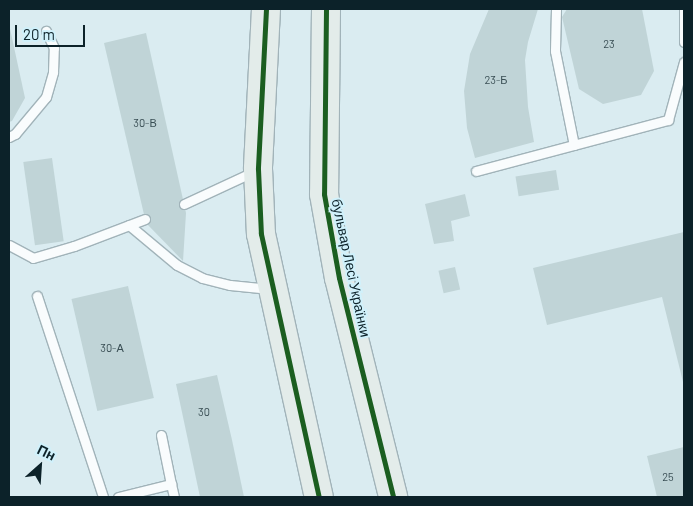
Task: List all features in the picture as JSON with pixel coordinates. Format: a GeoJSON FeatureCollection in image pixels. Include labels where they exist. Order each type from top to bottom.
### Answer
{"type":"FeatureCollection","features":[{"type":"Feature","properties":{"kind":"main road"},"geometry":{"type":"LineString","coordinates":[[266,9],[258,169],[261,234],[319,497]]}},
{"type":"Feature","properties":{"kind":"main road","name":"бульвар Лесі Українки"},"geometry":{"type":"LineString","coordinates":[[326,9],[324,194],[340,278],[393,497]]}},
{"type":"Feature","properties":{"kind":"lane"},"geometry":{"type":"LineString","coordinates":[[556,9],[555,51],[574,145]]}},
{"type":"Feature","properties":{"kind":"lane"},"geometry":{"type":"LineString","coordinates":[[684,9],[684,42]]}},
{"type":"Feature","properties":{"kind":"lane"},"geometry":{"type":"LineString","coordinates":[[9,137],[21,127],[46,96],[53,72],[54,48],[46,31]]}},
{"type":"Feature","properties":{"kind":"lane"},"geometry":{"type":"LineString","coordinates":[[476,170],[668,120],[684,62]]}},
{"type":"Feature","properties":{"kind":"lane"},"geometry":{"type":"LineString","coordinates":[[184,204],[258,169]]}},
{"type":"Feature","properties":{"kind":"lane"},"geometry":{"type":"LineString","coordinates":[[9,245],[33,258],[74,246],[145,219]]}},
{"type":"Feature","properties":{"kind":"lane"},"geometry":{"type":"LineString","coordinates":[[129,225],[177,265],[202,278],[230,285],[272,289]]}},
{"type":"Feature","properties":{"kind":"lane"},"geometry":{"type":"LineString","coordinates":[[38,296],[103,497]]}},
{"type":"Feature","properties":{"kind":"lane"},"geometry":{"type":"LineString","coordinates":[[160,435],[174,497]]}},
{"type":"Feature","properties":{"kind":"lane"},"geometry":{"type":"LineString","coordinates":[[118,497],[171,484]]}},
{"type":"Feature","properties":{"kind":"building"},"geometry":{"type":"Polygon","coordinates":[[[489,9],[538,9],[528,42],[525,60],[528,107],[534,142],[475,158],[467,128],[464,91],[470,54],[489,9]]]}},
{"type":"Feature","properties":{"kind":"building"},"geometry":{"type":"Polygon","coordinates":[[[567,9],[642,9],[654,71],[641,95],[603,104],[579,89],[562,17],[567,9]]]}},
{"type":"Feature","properties":{"kind":"building"},"geometry":{"type":"Polygon","coordinates":[[[9,24],[25,98],[12,121],[9,122],[9,24]]]}},
{"type":"Feature","properties":{"kind":"building"},"geometry":{"type":"Polygon","coordinates":[[[146,33],[186,213],[183,261],[146,223],[104,43],[146,33]]]}},
{"type":"Feature","properties":{"kind":"building"},"geometry":{"type":"Polygon","coordinates":[[[52,158],[64,241],[35,245],[23,162],[52,158]]]}},
{"type":"Feature","properties":{"kind":"building"},"geometry":{"type":"Polygon","coordinates":[[[556,170],[559,190],[519,196],[516,176],[556,170]]]}},
{"type":"Feature","properties":{"kind":"building"},"geometry":{"type":"Polygon","coordinates":[[[465,194],[470,216],[451,221],[454,241],[434,244],[425,204],[465,194]]]}},
{"type":"Feature","properties":{"kind":"building"},"geometry":{"type":"Polygon","coordinates":[[[684,232],[684,386],[662,297],[547,325],[533,268],[684,232]]]}},
{"type":"Feature","properties":{"kind":"building"},"geometry":{"type":"Polygon","coordinates":[[[455,267],[460,289],[444,293],[438,271],[455,267]]]}},
{"type":"Feature","properties":{"kind":"building"},"geometry":{"type":"Polygon","coordinates":[[[128,286],[154,398],[97,411],[71,299],[128,286]]]}},
{"type":"Feature","properties":{"kind":"building"},"geometry":{"type":"Polygon","coordinates":[[[217,375],[244,497],[200,497],[176,384],[217,375]]]}},
{"type":"Feature","properties":{"kind":"building"},"geometry":{"type":"Polygon","coordinates":[[[684,447],[684,497],[657,497],[647,456],[684,447]]]}},
{"type":"Feature","properties":{"kind":"cycle path"},"geometry":{"type":"LineString","coordinates":[[266,9],[258,169],[261,234],[319,497]]}},
{"type":"Feature","properties":{"kind":"cycle path"},"geometry":{"type":"LineString","coordinates":[[326,9],[324,194],[339,278],[393,497]]}}]}
